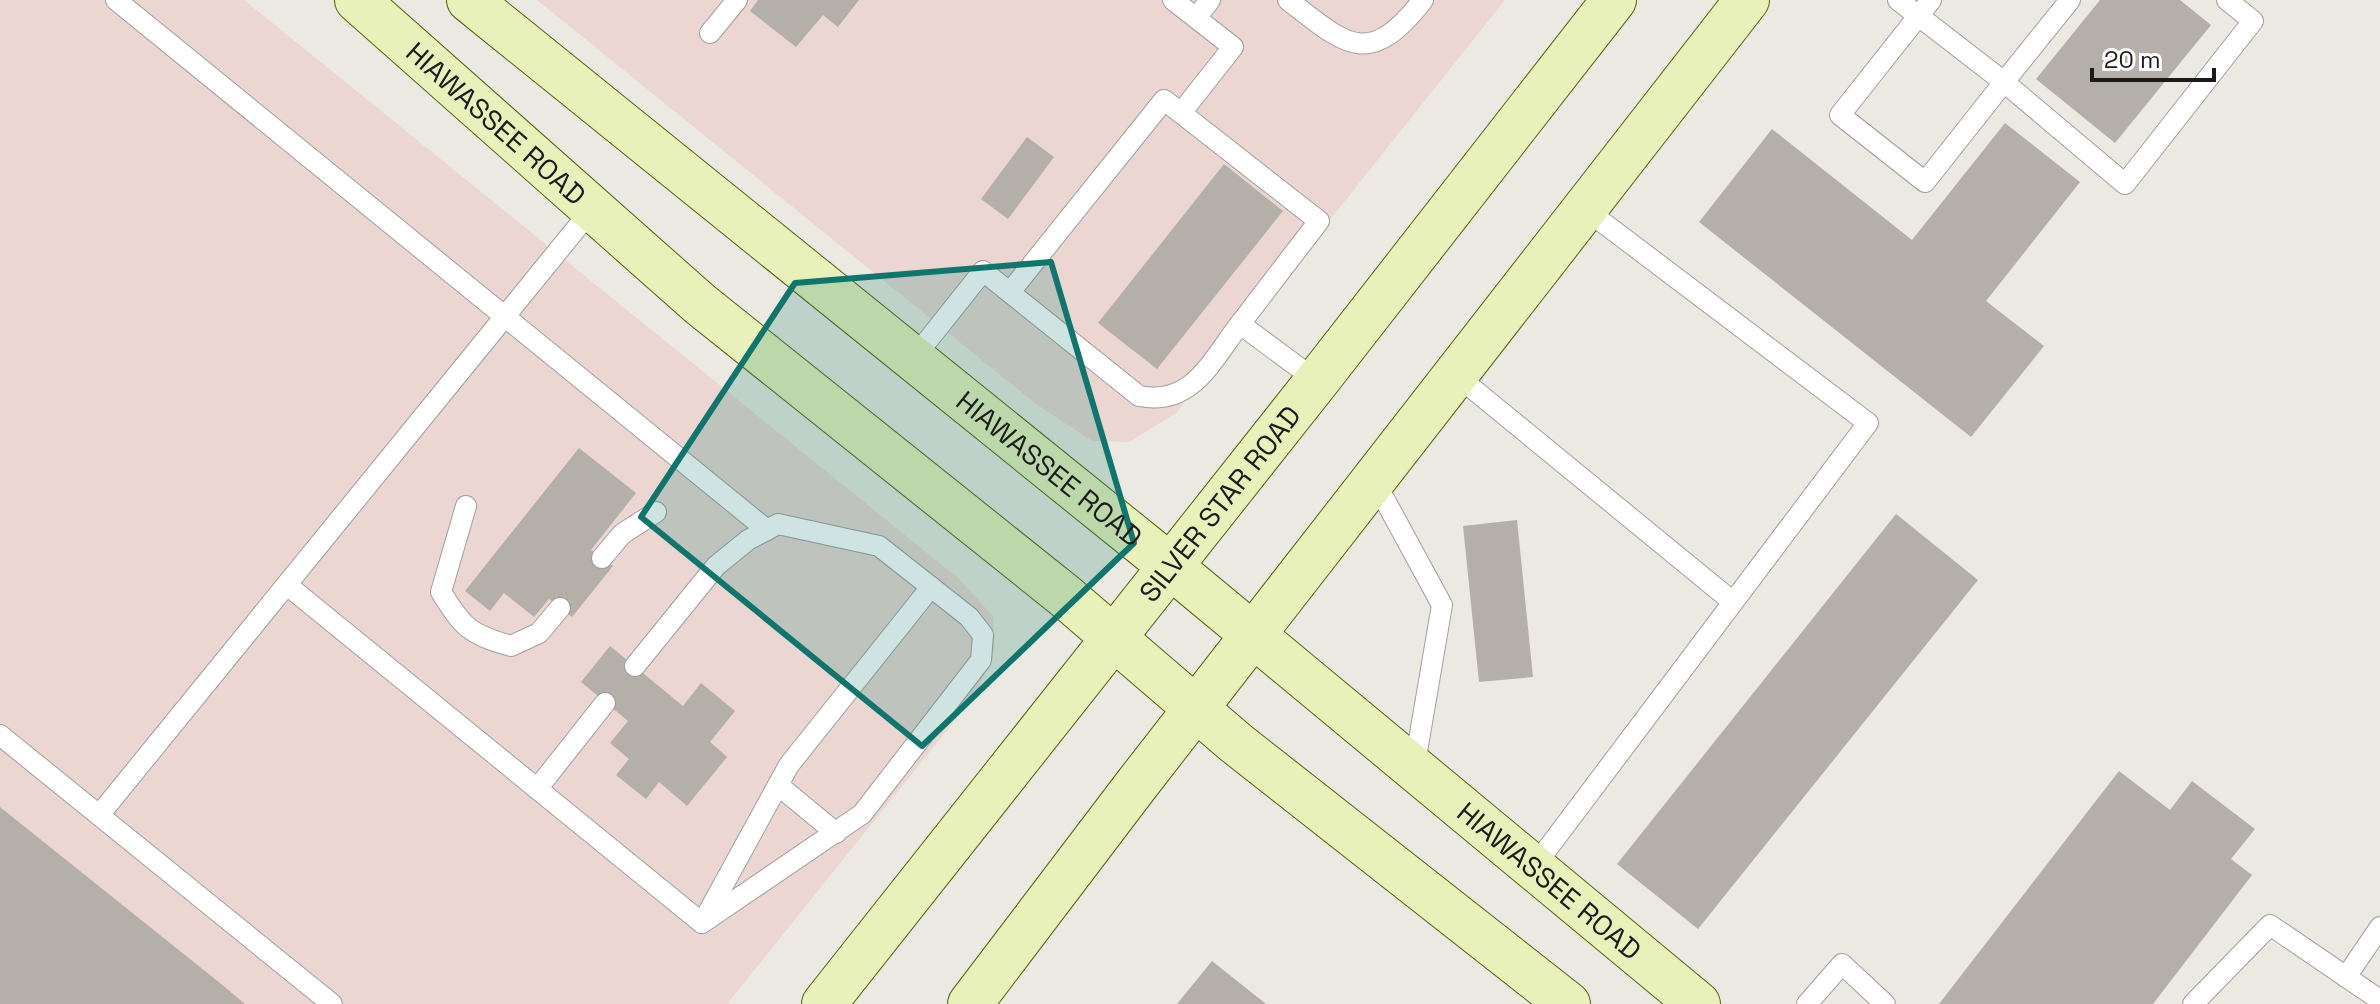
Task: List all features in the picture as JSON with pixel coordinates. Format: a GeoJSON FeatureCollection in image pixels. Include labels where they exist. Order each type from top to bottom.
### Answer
{"type":"FeatureCollection","features":[{"type":"Feature","properties":{"kind":"main road","name":"HIAWASSEE ROAD"},"geometry":{"type":"LineString","coordinates":[[357,0],[700,304],[1115,637],[1195,709],[1568,1004]]}},
{"type":"Feature","properties":{"kind":"main road","name":"HIAWASSEE ROAD"},"geometry":{"type":"LineString","coordinates":[[469,0],[1170,566],[1698,1004]]}},
{"type":"Feature","properties":{"kind":"main road","name":"SILVER STAR ROAD"},"geometry":{"type":"LineString","coordinates":[[824,1004],[1614,0]]}},
{"type":"Feature","properties":{"kind":"main road"},"geometry":{"type":"LineString","coordinates":[[970,1004],[1195,709],[1747,0]]}},
{"type":"Feature","properties":{"kind":"lane"},"geometry":{"type":"LineString","coordinates":[[116,0],[767,530]]}},
{"type":"Feature","properties":{"kind":"lane"},"geometry":{"type":"LineString","coordinates":[[710,33],[737,0]]}},
{"type":"Feature","properties":{"kind":"lane"},"geometry":{"type":"LineString","coordinates":[[1173,0],[1233,47],[1181,113]]}},
{"type":"Feature","properties":{"kind":"lane"},"geometry":{"type":"LineString","coordinates":[[1196,18],[1210,0]]}},
{"type":"Feature","properties":{"kind":"lane"},"geometry":{"type":"LineString","coordinates":[[1288,0],[1332,34],[1361,43],[1376,43],[1388,37],[1406,22],[1423,0]]}},
{"type":"Feature","properties":{"kind":"lane"},"geometry":{"type":"LineString","coordinates":[[1898,0],[1924,8],[2004,82],[2125,184],[2253,21],[2227,0]]}},
{"type":"Feature","properties":{"kind":"lane"},"geometry":{"type":"LineString","coordinates":[[1924,8],[1840,115],[1925,182],[2070,0]]}},
{"type":"Feature","properties":{"kind":"lane"},"geometry":{"type":"LineString","coordinates":[[913,359],[983,271],[1139,396],[1153,399],[1172,397],[1194,383],[1319,221],[1164,100],[1010,292]]}},
{"type":"Feature","properties":{"kind":"lane"},"geometry":{"type":"LineString","coordinates":[[100,814],[593,208]]}},
{"type":"Feature","properties":{"kind":"lane"},"geometry":{"type":"LineString","coordinates":[[1533,868],[1868,423],[1585,209]]}},
{"type":"Feature","properties":{"kind":"lane"},"geometry":{"type":"LineString","coordinates":[[1240,324],[1317,381]]}},
{"type":"Feature","properties":{"kind":"lane"},"geometry":{"type":"LineString","coordinates":[[1456,375],[1733,602]]}},
{"type":"Feature","properties":{"kind":"lane"},"geometry":{"type":"LineString","coordinates":[[1374,480],[1442,605],[1414,769]]}},
{"type":"Feature","properties":{"kind":"lane"},"geometry":{"type":"LineString","coordinates":[[466,506],[441,592],[458,619],[477,636],[511,646],[539,633],[560,608]]}},
{"type":"Feature","properties":{"kind":"lane"},"geometry":{"type":"LineString","coordinates":[[602,558],[622,534],[656,512]]}},
{"type":"Feature","properties":{"kind":"lane"},"geometry":{"type":"LineString","coordinates":[[635,666],[716,566],[748,540],[778,524],[879,546],[969,617],[983,635],[981,660],[862,814],[702,923]]}},
{"type":"Feature","properties":{"kind":"lane"},"geometry":{"type":"LineString","coordinates":[[287,585],[702,923]]}},
{"type":"Feature","properties":{"kind":"lane"},"geometry":{"type":"LineString","coordinates":[[702,923],[789,765],[931,587]]}},
{"type":"Feature","properties":{"kind":"lane"},"geometry":{"type":"LineString","coordinates":[[537,789],[605,703]]}},
{"type":"Feature","properties":{"kind":"lane"},"geometry":{"type":"LineString","coordinates":[[0,735],[332,1004]]}},
{"type":"Feature","properties":{"kind":"lane"},"geometry":{"type":"LineString","coordinates":[[778,785],[836,833]]}},
{"type":"Feature","properties":{"kind":"lane"},"geometry":{"type":"LineString","coordinates":[[2193,1004],[2270,925],[2380,1000]]}},
{"type":"Feature","properties":{"kind":"lane"},"geometry":{"type":"LineString","coordinates":[[2346,977],[2380,927]]}},
{"type":"Feature","properties":{"kind":"lane"},"geometry":{"type":"LineString","coordinates":[[1807,1004],[1842,964],[1885,1004]]}},
{"type":"Feature","properties":{"kind":"highlighted area"},"geometry":{"type":"Polygon","coordinates":[[[1051,262],[1134,543],[922,746],[641,517],[795,283],[1051,262]]]}},
{"type":"Feature","properties":{"kind":"shaded area"},"geometry":{"type":"Polygon","coordinates":[[[0,0],[244,0],[958,578],[993,616],[995,648],[976,694],[727,1004],[0,1004],[0,0]]]}},
{"type":"Feature","properties":{"kind":"shaded area"},"geometry":{"type":"Polygon","coordinates":[[[537,0],[1505,0],[1176,413],[1129,442],[1092,441],[1036,404],[537,0]]]}},
{"type":"Feature","properties":{"kind":"building"},"geometry":{"type":"Polygon","coordinates":[[[758,0],[859,0],[838,27],[823,15],[796,47],[750,11],[758,0]]]}},
{"type":"Feature","properties":{"kind":"building"},"geometry":{"type":"Polygon","coordinates":[[[2100,0],[2180,0],[2211,25],[2115,143],[2036,79],[2100,0]]]}},
{"type":"Feature","properties":{"kind":"building"},"geometry":{"type":"Polygon","coordinates":[[[2005,123],[2080,182],[1986,301],[2044,346],[1971,437],[1699,222],[1772,129],[1912,240],[2005,123]]]}},
{"type":"Feature","properties":{"kind":"building"},"geometry":{"type":"Polygon","coordinates":[[[1027,137],[1054,157],[1008,219],[981,199],[1027,137]]]}},
{"type":"Feature","properties":{"kind":"building"},"geometry":{"type":"Polygon","coordinates":[[[1224,164],[1283,211],[1157,369],[1098,323],[1224,164]]]}},
{"type":"Feature","properties":{"kind":"building"},"geometry":{"type":"Polygon","coordinates":[[[579,448],[636,493],[591,550],[613,566],[572,617],[549,599],[534,617],[504,593],[490,611],[465,591],[579,448]]]}},
{"type":"Feature","properties":{"kind":"building"},"geometry":{"type":"Polygon","coordinates":[[[1896,514],[1978,580],[1698,929],[1617,864],[1896,514]]]}},
{"type":"Feature","properties":{"kind":"building"},"geometry":{"type":"Polygon","coordinates":[[[1517,520],[1533,677],[1479,682],[1463,526],[1517,520]]]}},
{"type":"Feature","properties":{"kind":"building"},"geometry":{"type":"Polygon","coordinates":[[[610,646],[683,706],[701,683],[735,711],[710,742],[727,757],[687,806],[659,782],[646,799],[616,775],[629,759],[610,743],[628,721],[581,682],[610,646]]]}},
{"type":"Feature","properties":{"kind":"building"},"geometry":{"type":"Polygon","coordinates":[[[2119,771],[2170,810],[2192,781],[2255,829],[2231,859],[2252,875],[2153,1004],[1939,1004],[2119,771]]]}},
{"type":"Feature","properties":{"kind":"building"},"geometry":{"type":"Polygon","coordinates":[[[0,807],[220,983],[245,1004],[0,1004],[0,807]]]}},
{"type":"Feature","properties":{"kind":"building"},"geometry":{"type":"Polygon","coordinates":[[[1212,961],[1266,1004],[1177,1004],[1212,961]]]}}]}
